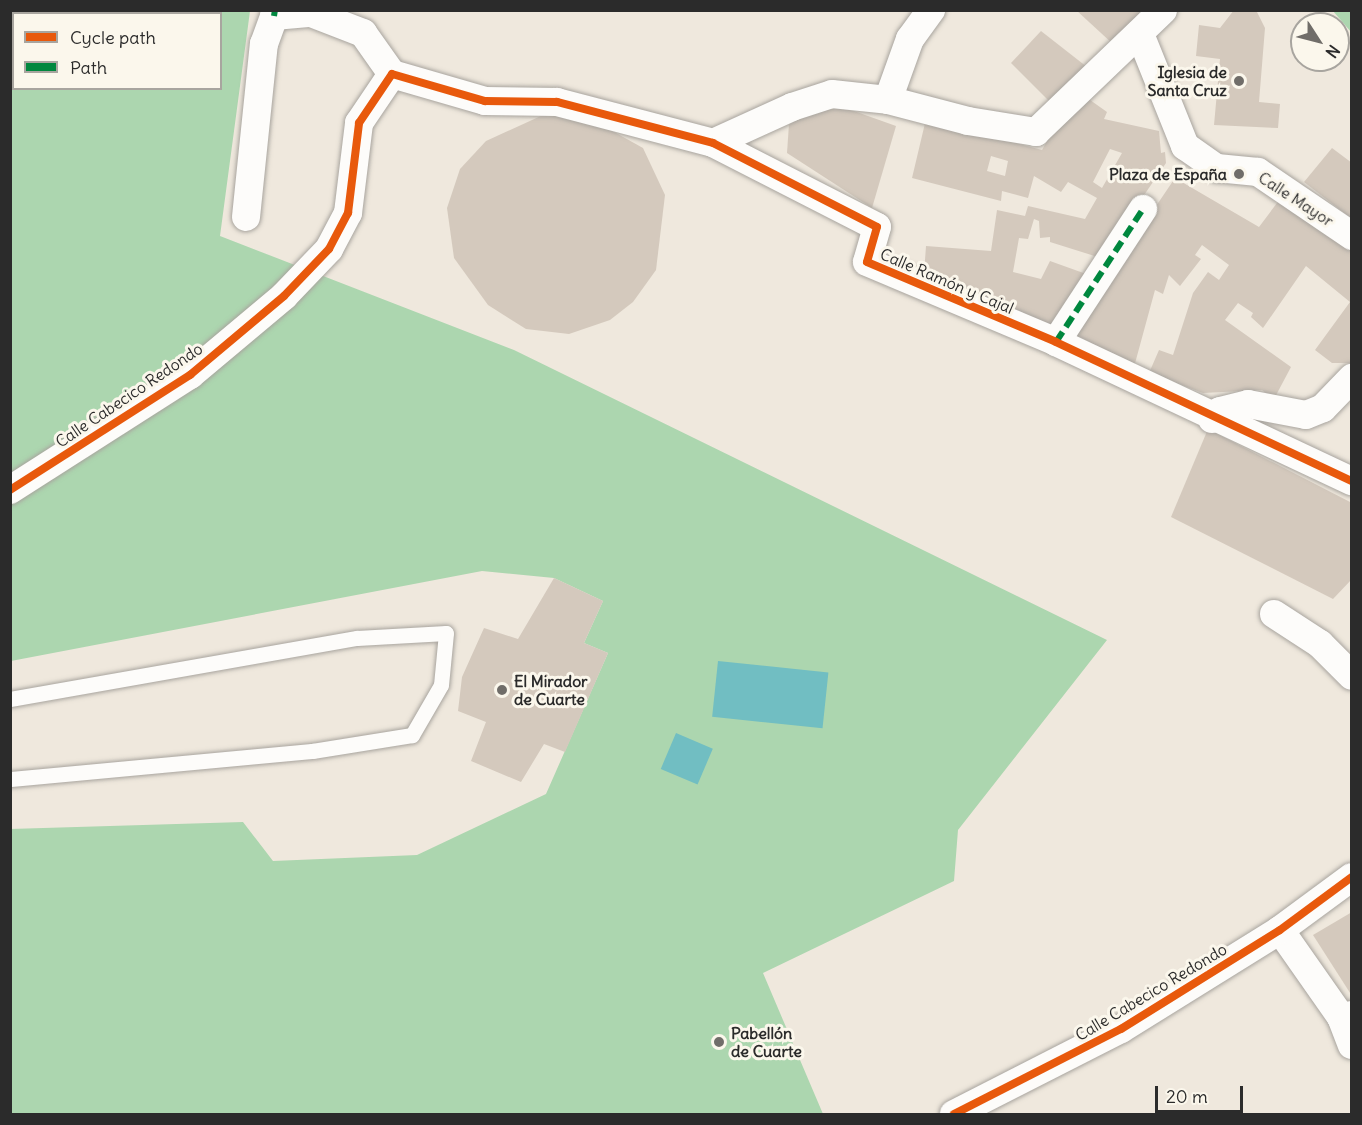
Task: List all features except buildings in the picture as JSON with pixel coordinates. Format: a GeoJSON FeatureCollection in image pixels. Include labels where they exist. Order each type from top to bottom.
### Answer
{"type":"FeatureCollection","features":[{"type":"Feature","properties":{"kind":"street"},"geometry":{"type":"LineString","coordinates":[[888,100],[910,39],[931,10]]}},
{"type":"Feature","properties":{"kind":"street"},"geometry":{"type":"LineString","coordinates":[[713,143],[792,107],[832,94],[888,100],[968,121],[1036,132],[1163,10]]}},
{"type":"Feature","properties":{"kind":"street"},"geometry":{"type":"LineString","coordinates":[[246,218],[264,44],[274,16],[311,13],[363,33],[392,74]]}},
{"type":"Feature","properties":{"kind":"street","name":"Calle Mayor"},"geometry":{"type":"LineString","coordinates":[[1140,34],[1185,146],[1217,168],[1258,172],[1352,236]]}},
{"type":"Feature","properties":{"kind":"street","name":"Calle Ramón y Cajal"},"geometry":{"type":"LineString","coordinates":[[392,74],[485,101],[557,102],[713,143],[877,227],[867,262],[1056,342],[1212,419],[1352,481]]}},
{"type":"Feature","properties":{"kind":"street","name":"Calle Cabecico Redondo"},"geometry":{"type":"LineString","coordinates":[[10,490],[190,375],[284,296],[329,249],[348,213],[359,123],[392,74]]}},
{"type":"Feature","properties":{"kind":"street"},"geometry":{"type":"LineString","coordinates":[[1056,342],[1143,209]]}},
{"type":"Feature","properties":{"kind":"street"},"geometry":{"type":"LineString","coordinates":[[1212,419],[1220,411],[1248,404],[1306,415],[1323,408],[1352,378]]}},
{"type":"Feature","properties":{"kind":"street"},"geometry":{"type":"LineString","coordinates":[[1274,614],[1320,644],[1352,676]]}},
{"type":"Feature","properties":{"kind":"street","name":"Calle Cabecico Redondo"},"geometry":{"type":"LineString","coordinates":[[954,1114],[1121,1029],[1280,930],[1352,876]]}},
{"type":"Feature","properties":{"kind":"street"},"geometry":{"type":"LineString","coordinates":[[1280,930],[1346,1016],[1352,1045]]}},
{"type":"Feature","properties":{"kind":"lane"},"geometry":{"type":"LineString","coordinates":[[10,699],[357,638],[446,633],[441,685],[412,735],[300,753],[10,779]]}},
{"type":"Feature","properties":{"kind":"green space"},"geometry":{"type":"Polygon","coordinates":[[[11,11],[250,11],[220,236],[514,350],[1107,640],[958,830],[954,881],[763,973],[823,1114],[11,1114],[10,829],[243,822],[273,861],[417,855],[546,794],[608,653],[584,643],[603,601],[554,578],[482,571],[11,661],[11,11]]]}},
{"type":"Feature","properties":{"kind":"green space"},"geometry":{"type":"Polygon","coordinates":[[[1351,11],[1351,32],[1350,12],[1334,12],[1351,11]]]}},
{"type":"Feature","properties":{"kind":"water"},"geometry":{"type":"Polygon","coordinates":[[[718,661],[828,673],[823,728],[712,717],[718,661]]]}},
{"type":"Feature","properties":{"kind":"water"},"geometry":{"type":"Polygon","coordinates":[[[676,733],[713,749],[698,785],[661,769],[676,733]]]}},
{"type":"Feature","properties":{"kind":"marked path"},"geometry":{"type":"LineString","coordinates":[[274,16],[275,10]]}},
{"type":"Feature","properties":{"kind":"marked path"},"geometry":{"type":"LineString","coordinates":[[1056,342],[1143,209]]}},
{"type":"Feature","properties":{"kind":"cycle path"},"geometry":{"type":"LineString","coordinates":[[10,490],[190,375],[284,296],[329,249],[348,213],[359,123],[392,74],[485,101],[557,102],[713,143],[877,227],[867,262],[1056,342],[1352,481]]}},
{"type":"Feature","properties":{"kind":"cycle path"},"geometry":{"type":"LineString","coordinates":[[954,1114],[1121,1029],[1280,930],[1352,877]]}},
{"type":"Feature","properties":{"kind":"place","name":"Iglesia de Santa Cruz"},"geometry":{"type":"Point","coordinates":[1239,81]}},
{"type":"Feature","properties":{"kind":"place","name":"Plaza de España"},"geometry":{"type":"Point","coordinates":[1239,174]}},
{"type":"Feature","properties":{"kind":"place","name":"El Mirador de Cuarte"},"geometry":{"type":"Point","coordinates":[502,690]}},
{"type":"Feature","properties":{"kind":"place","name":"Pabellón de Cuarte"},"geometry":{"type":"Point","coordinates":[719,1042]}}]}
